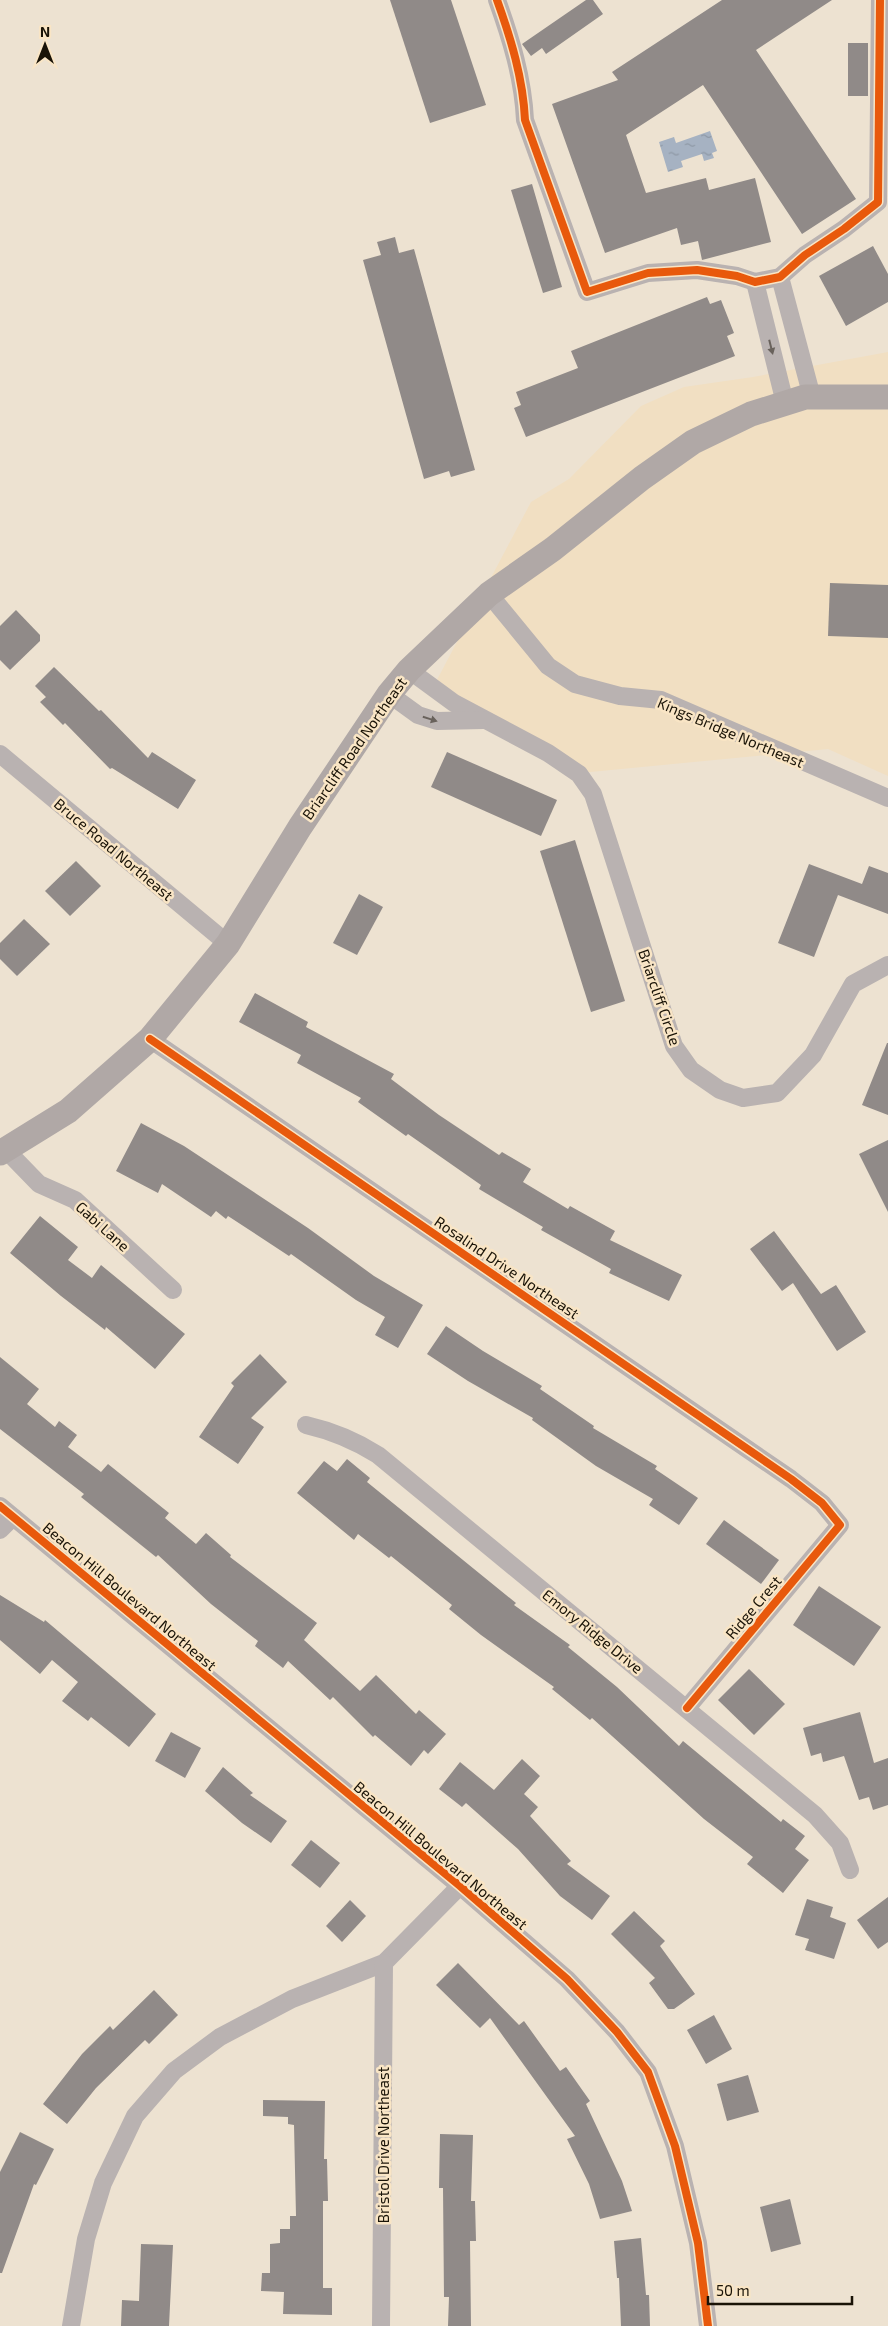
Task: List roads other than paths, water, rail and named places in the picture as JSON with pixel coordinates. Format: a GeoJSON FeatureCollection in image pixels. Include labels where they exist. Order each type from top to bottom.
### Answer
{"type":"FeatureCollection","features":[{"type":"Feature","properties":{"kind":"main road","name":"Briarcliff Road Northeast"},"geometry":{"type":"LineString","coordinates":[[3,1151],[68,1110],[150,1039],[228,944],[300,827],[389,694],[409,670],[489,594],[553,549],[642,478],[693,442],[751,414],[812,397],[888,397]]}},
{"type":"Feature","properties":{"kind":"street"},"geometry":{"type":"LineString","coordinates":[[497,0],[507,28],[523,90],[525,120],[587,292],[648,273],[696,270],[737,276],[755,282],[780,277],[806,255],[844,229],[878,202],[882,2],[880,0]]}},
{"type":"Feature","properties":{"kind":"street"},"geometry":{"type":"LineString","coordinates":[[780,277],[812,397]]}},
{"type":"Feature","properties":{"kind":"street"},"geometry":{"type":"LineString","coordinates":[[755,282],[785,404]]}},
{"type":"Feature","properties":{"kind":"street"},"geometry":{"type":"LineString","coordinates":[[766,325],[791,319]]}},
{"type":"Feature","properties":{"kind":"street","name":"Kings Bridge Northeast"},"geometry":{"type":"LineString","coordinates":[[489,594],[548,666],[575,684],[620,696],[661,700],[888,798]]}},
{"type":"Feature","properties":{"kind":"street","name":"Briarcliff Circle"},"geometry":{"type":"LineString","coordinates":[[409,670],[454,703],[548,753],[579,774],[594,794],[674,1046],[691,1070],[720,1090],[743,1098],[777,1093],[813,1055],[853,984],[888,966]]}},
{"type":"Feature","properties":{"kind":"street","name":"Briarcliff Circle"},"geometry":{"type":"LineString","coordinates":[[389,694],[418,715],[437,721],[484,720]]}},
{"type":"Feature","properties":{"kind":"street","name":"Bruce Road Northeast"},"geometry":{"type":"LineString","coordinates":[[0,754],[228,944]]}},
{"type":"Feature","properties":{"kind":"street","name":"Rosalind Drive Northeast"},"geometry":{"type":"LineString","coordinates":[[150,1039],[791,1479],[822,1503],[840,1525]]}},
{"type":"Feature","properties":{"kind":"street","name":"Gabi Lane"},"geometry":{"type":"LineString","coordinates":[[3,1151],[39,1184],[75,1200],[172,1290]]}},
{"type":"Feature","properties":{"kind":"street","name":"Emory Ridge Drive"},"geometry":{"type":"LineString","coordinates":[[306,1425],[344,1437],[378,1454],[820,1820],[840,1844],[850,1870]]}},
{"type":"Feature","properties":{"kind":"street"},"geometry":{"type":"LineString","coordinates":[[0,1530],[7,1512]]}},
{"type":"Feature","properties":{"kind":"street","name":"Beacon Hill Boulevard Northeast"},"geometry":{"type":"LineString","coordinates":[[7,1512],[460,1886],[567,1979],[617,2032],[648,2072],[675,2146],[698,2243],[708,2326]]}},
{"type":"Feature","properties":{"kind":"street","name":"Ridge Crest"},"geometry":{"type":"LineString","coordinates":[[687,1708],[840,1525]]}},
{"type":"Feature","properties":{"kind":"street"},"geometry":{"type":"LineString","coordinates":[[72,2326],[86,2239],[103,2183],[135,2116],[141,2108],[174,2071],[220,2037],[292,1998],[384,1964],[460,1886]]}},
{"type":"Feature","properties":{"kind":"street","name":"Bristol Drive Northeast"},"geometry":{"type":"LineString","coordinates":[[381,2326],[384,1964]]}},
{"type":"Feature","properties":{"kind":"water"},"geometry":{"type":"Polygon","coordinates":[[[710,131],[717,151],[712,153],[714,158],[704,161],[702,154],[681,161],[683,167],[668,172],[659,142],[674,137],[676,143],[710,131]]]}}]}
